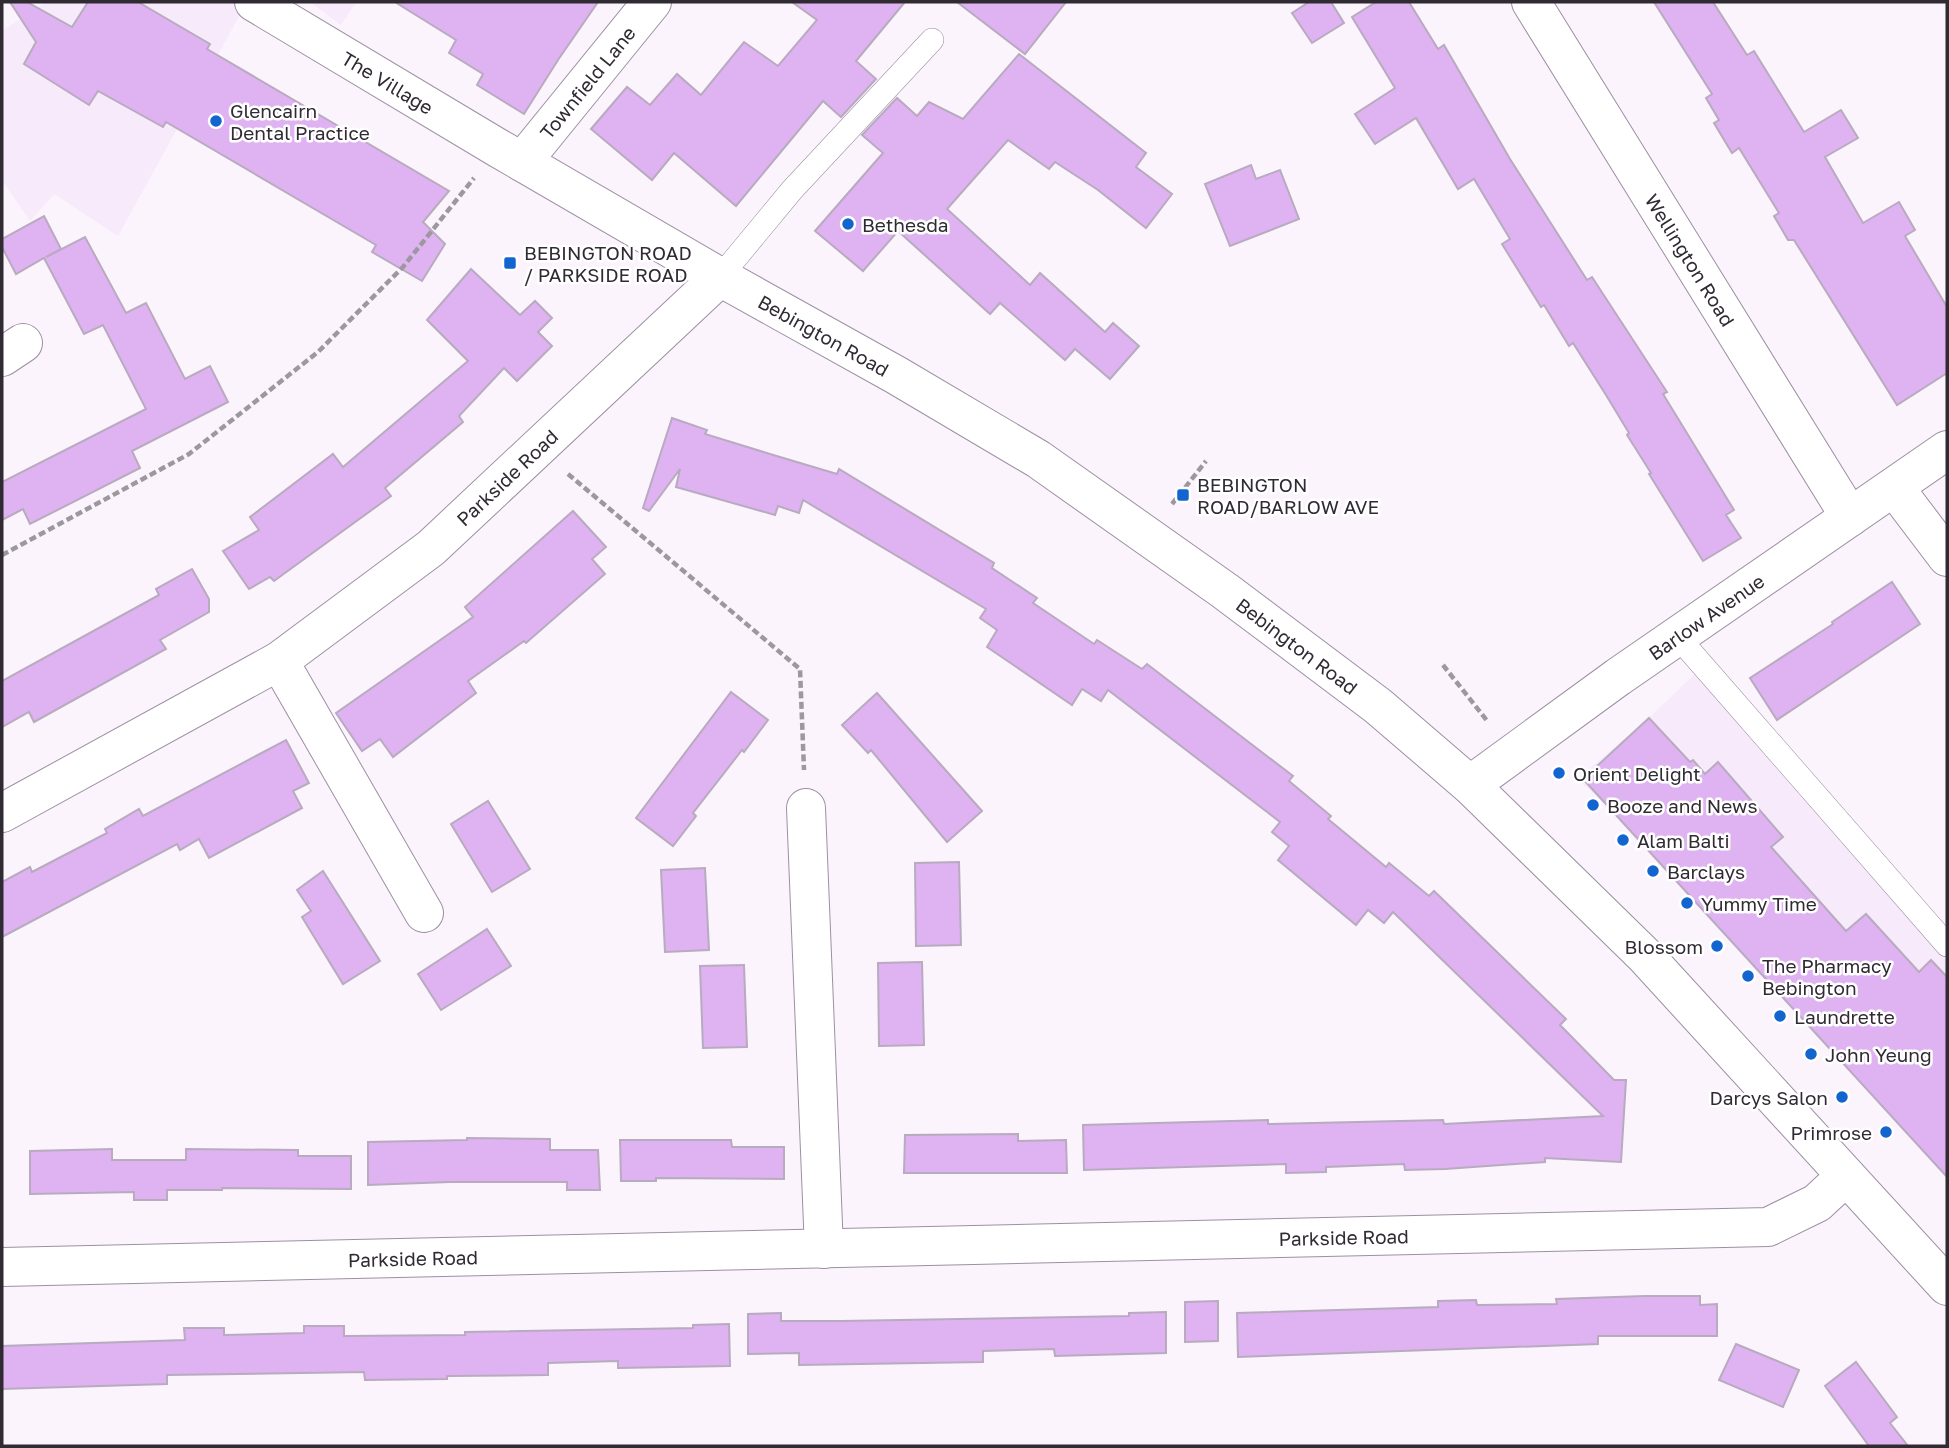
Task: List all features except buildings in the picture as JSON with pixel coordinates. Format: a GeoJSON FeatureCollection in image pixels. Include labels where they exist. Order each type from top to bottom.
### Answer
{"type":"FeatureCollection","features":[{"type":"Feature","properties":{"kind":"street","name":"The Village"},"geometry":{"type":"LineString","coordinates":[[254,2],[510,155]]}},
{"type":"Feature","properties":{"kind":"street","name":"Townfield Lane"},"geometry":{"type":"LineString","coordinates":[[510,155],[652,2]]}},
{"type":"Feature","properties":{"kind":"street","name":"Wellington Road"},"geometry":{"type":"LineString","coordinates":[[1531,2],[1850,517]]}},
{"type":"Feature","properties":{"kind":"street","name":"Bebington Road"},"geometry":{"type":"LineString","coordinates":[[510,155],[1038,459],[1378,706],[1470,785],[1645,956],[1947,1286]]}},
{"type":"Feature","properties":{"kind":"street","name":"Parkside Road"},"geometry":{"type":"LineString","coordinates":[[2,813],[279,661],[431,548],[720,277]]}},
{"type":"Feature","properties":{"kind":"street","name":"Barlow Avenue"},"geometry":{"type":"LineString","coordinates":[[1470,785],[1677,636],[1947,450]]}},
{"type":"Feature","properties":{"kind":"street"},"geometry":{"type":"LineString","coordinates":[[1895,487],[1947,557]]}},
{"type":"Feature","properties":{"kind":"street"},"geometry":{"type":"LineString","coordinates":[[279,661],[424,913]]}},
{"type":"Feature","properties":{"kind":"street"},"geometry":{"type":"LineString","coordinates":[[806,808],[824,1249]]}},
{"type":"Feature","properties":{"kind":"street","name":"Parkside Road"},"geometry":{"type":"LineString","coordinates":[[2,1267],[1768,1227],[1816,1203],[1846,1176]]}},
{"type":"Feature","properties":{"kind":"lane"},"geometry":{"type":"LineString","coordinates":[[720,277],[792,190],[932,40]]}},
{"type":"Feature","properties":{"kind":"lane"},"geometry":{"type":"LineString","coordinates":[[1677,636],[1947,945]]}},
{"type":"Feature","properties":{"kind":"path"},"geometry":{"type":"LineString","coordinates":[[2,555],[189,454],[318,352],[510,155]]}},
{"type":"Feature","properties":{"kind":"path"},"geometry":{"type":"LineString","coordinates":[[538,448],[800,669],[806,808]]}},
{"type":"Feature","properties":{"kind":"path"},"geometry":{"type":"LineString","coordinates":[[1146,535],[1206,461]]}},
{"type":"Feature","properties":{"kind":"path"},"geometry":{"type":"LineString","coordinates":[[1443,665],[1514,753]]}},
{"type":"Feature","properties":{"kind":"shaded area"},"geometry":{"type":"Polygon","coordinates":[[[46,2],[247,2],[118,236],[54,194],[30,221],[2,180],[2,31],[46,2]]]}},
{"type":"Feature","properties":{"kind":"shaded area"},"geometry":{"type":"Polygon","coordinates":[[[310,2],[356,2],[341,25],[310,2]]]}},
{"type":"Feature","properties":{"kind":"shaded area"},"geometry":{"type":"Polygon","coordinates":[[[1703,666],[1947,945],[1947,1177],[1610,808],[1577,779],[1649,718],[1703,666]]]}},
{"type":"Feature","properties":{"kind":"place","name":"Glencairn Dental Practice"},"geometry":{"type":"Point","coordinates":[216,121]}},
{"type":"Feature","properties":{"kind":"place","name":"Bethesda"},"geometry":{"type":"Point","coordinates":[848,224]}},
{"type":"Feature","properties":{"kind":"place","name":"BEBINGTON ROAD / PARKSIDE ROAD"},"geometry":{"type":"Point","coordinates":[510,263]}},
{"type":"Feature","properties":{"kind":"place","name":"BEBINGTON ROAD/BARLOW AVE"},"geometry":{"type":"Point","coordinates":[1183,495]}},
{"type":"Feature","properties":{"kind":"place","name":"Orient Delight"},"geometry":{"type":"Point","coordinates":[1559,773]}},
{"type":"Feature","properties":{"kind":"place","name":"Booze and News"},"geometry":{"type":"Point","coordinates":[1593,805]}},
{"type":"Feature","properties":{"kind":"place","name":"Alam Balti"},"geometry":{"type":"Point","coordinates":[1623,840]}},
{"type":"Feature","properties":{"kind":"place","name":"Barclays"},"geometry":{"type":"Point","coordinates":[1653,871]}},
{"type":"Feature","properties":{"kind":"place","name":"Yummy Time"},"geometry":{"type":"Point","coordinates":[1687,903]}},
{"type":"Feature","properties":{"kind":"place","name":"Blossom"},"geometry":{"type":"Point","coordinates":[1717,946]}},
{"type":"Feature","properties":{"kind":"place","name":"The Pharmacy Bebington"},"geometry":{"type":"Point","coordinates":[1748,976]}},
{"type":"Feature","properties":{"kind":"place","name":"Laundrette"},"geometry":{"type":"Point","coordinates":[1780,1016]}},
{"type":"Feature","properties":{"kind":"place","name":"John Yeung"},"geometry":{"type":"Point","coordinates":[1811,1054]}},
{"type":"Feature","properties":{"kind":"place","name":"Darcys Salon"},"geometry":{"type":"Point","coordinates":[1842,1097]}},
{"type":"Feature","properties":{"kind":"place","name":"Primrose"},"geometry":{"type":"Point","coordinates":[1886,1132]}}]}
